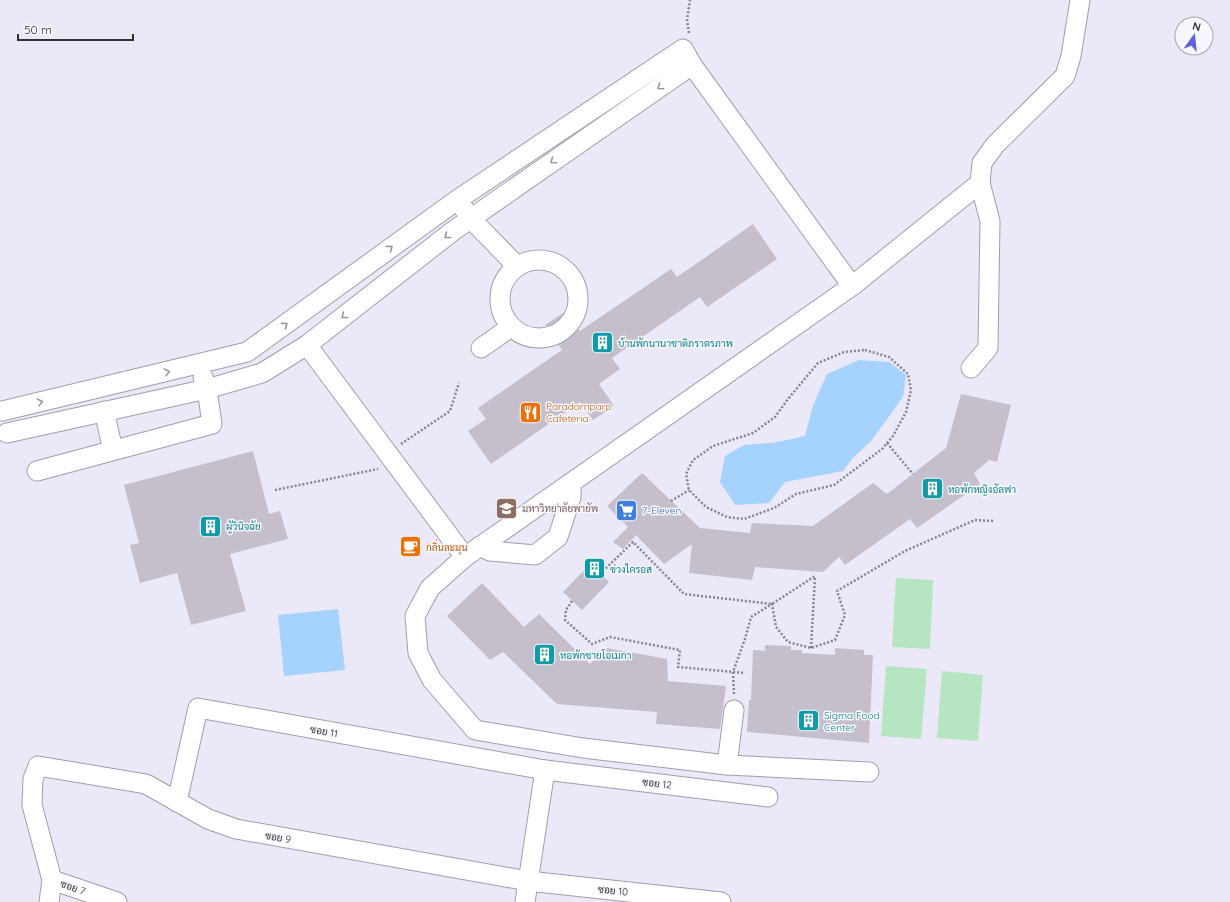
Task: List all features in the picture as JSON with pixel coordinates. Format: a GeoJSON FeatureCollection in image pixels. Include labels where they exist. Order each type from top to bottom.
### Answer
{"type":"FeatureCollection","features":[{"type":"Feature","properties":{"kind":"street"},"geometry":{"type":"LineString","coordinates":[[971,368],[988,348],[990,221],[980,183],[982,163],[995,145],[1065,76],[1071,56],[1080,0]]}},
{"type":"Feature","properties":{"kind":"street"},"geometry":{"type":"LineString","coordinates":[[687,57],[453,231],[307,345],[262,373],[207,389],[104,412],[4,439],[6,418],[1,410],[247,352],[457,200],[687,57]]}},
{"type":"Feature","properties":{"kind":"street"},"geometry":{"type":"LineString","coordinates":[[687,57],[852,286]]}},
{"type":"Feature","properties":{"kind":"street"},"geometry":{"type":"LineString","coordinates":[[869,772],[727,765],[583,748],[475,730],[432,680],[418,653],[415,616],[430,588],[473,551],[852,286],[980,183]]}},
{"type":"Feature","properties":{"kind":"street"},"geometry":{"type":"LineString","coordinates":[[457,200],[471,219],[517,266]]}},
{"type":"Feature","properties":{"kind":"street"},"geometry":{"type":"LineString","coordinates":[[543,260],[556,264],[567,272],[575,283],[578,297],[577,310],[571,322],[561,332],[549,337],[535,338],[522,335],[511,327],[504,318],[500,307],[502,284],[508,274],[517,266],[530,261],[543,260]]}},
{"type":"Feature","properties":{"kind":"street"},"geometry":{"type":"LineString","coordinates":[[481,348],[511,327]]}},
{"type":"Feature","properties":{"kind":"street"},"geometry":{"type":"LineString","coordinates":[[307,345],[390,456],[473,551],[535,555],[558,537],[571,497],[571,483]]}},
{"type":"Feature","properties":{"kind":"street"},"geometry":{"type":"LineString","coordinates":[[37,471],[212,424],[207,389],[198,364]]}},
{"type":"Feature","properties":{"kind":"street"},"geometry":{"type":"LineString","coordinates":[[104,412],[113,450]]}},
{"type":"Feature","properties":{"kind":"street","name":"ซอย 11"},"geometry":{"type":"LineString","coordinates":[[177,802],[198,708],[545,770]]}},
{"type":"Feature","properties":{"kind":"street"},"geometry":{"type":"LineString","coordinates":[[727,765],[734,710]]}},
{"type":"Feature","properties":{"kind":"street","name":"ซอย 9"},"geometry":{"type":"LineString","coordinates":[[52,880],[32,805],[33,779],[38,766],[146,784],[208,819],[236,829],[528,881]]}},
{"type":"Feature","properties":{"kind":"street"},"geometry":{"type":"LineString","coordinates":[[525,902],[545,770]]}},
{"type":"Feature","properties":{"kind":"street","name":"ซอย 12"},"geometry":{"type":"LineString","coordinates":[[545,770],[768,797]]}},
{"type":"Feature","properties":{"kind":"street"},"geometry":{"type":"LineString","coordinates":[[49,902],[52,880]]}},
{"type":"Feature","properties":{"kind":"street","name":"ซอย 7"},"geometry":{"type":"LineString","coordinates":[[52,880],[117,902]]}},
{"type":"Feature","properties":{"kind":"street","name":"ซอย 10"},"geometry":{"type":"LineString","coordinates":[[528,881],[721,902]]}},
{"type":"Feature","properties":{"kind":"path"},"geometry":{"type":"LineString","coordinates":[[687,57],[689,38],[687,20],[690,0]]}},
{"type":"Feature","properties":{"kind":"path"},"geometry":{"type":"LineString","coordinates":[[865,350],[889,357],[908,374],[911,390],[906,412],[893,436],[882,449],[834,485],[796,494],[774,508],[744,519],[727,517],[706,507],[689,490],[686,474],[693,460],[713,446],[753,432],[775,417],[818,363],[844,352],[865,350]]}},
{"type":"Feature","properties":{"kind":"path"},"geometry":{"type":"LineString","coordinates":[[275,490],[382,468],[390,456],[450,411],[459,383]]}},
{"type":"Feature","properties":{"kind":"path"},"geometry":{"type":"LineString","coordinates":[[887,443],[913,474]]}},
{"type":"Feature","properties":{"kind":"path"},"geometry":{"type":"LineString","coordinates":[[672,501],[689,490]]}},
{"type":"Feature","properties":{"kind":"path"},"geometry":{"type":"LineString","coordinates":[[772,604],[776,627],[788,642],[811,648],[834,640],[845,615],[837,591],[905,551],[975,520],[994,521]]}},
{"type":"Feature","properties":{"kind":"path"},"geometry":{"type":"LineString","coordinates":[[600,574],[633,542],[684,594],[772,604]]}},
{"type":"Feature","properties":{"kind":"path"},"geometry":{"type":"LineString","coordinates":[[734,710],[733,672],[751,617],[815,576],[811,648]]}},
{"type":"Feature","properties":{"kind":"path"},"geometry":{"type":"LineString","coordinates":[[572,601],[566,610],[565,620],[592,644],[610,637],[680,650],[678,667],[745,673]]}},
{"type":"Feature","properties":{"kind":"green space"},"geometry":{"type":"Polygon","coordinates":[[[896,578],[933,580],[930,649],[892,647],[896,578]]]}},
{"type":"Feature","properties":{"kind":"green space"},"geometry":{"type":"Polygon","coordinates":[[[886,666],[927,669],[921,739],[881,736],[886,666]]]}},
{"type":"Feature","properties":{"kind":"green space"},"geometry":{"type":"Polygon","coordinates":[[[942,671],[983,675],[978,741],[937,738],[942,671]]]}},
{"type":"Feature","properties":{"kind":"water"},"geometry":{"type":"Polygon","coordinates":[[[859,360],[889,362],[906,375],[903,397],[872,440],[852,459],[843,471],[785,482],[769,503],[735,505],[720,482],[725,456],[744,445],[778,442],[805,436],[813,406],[827,374],[859,360]]]}},
{"type":"Feature","properties":{"kind":"water"},"geometry":{"type":"Polygon","coordinates":[[[338,609],[345,670],[284,676],[278,615],[338,609]]]}},
{"type":"Feature","properties":{"kind":"building","name":"บ้านพักนานาชาติภราดรภาพ"},"geometry":{"type":"Polygon","coordinates":[[[753,224],[777,259],[707,307],[700,297],[612,358],[620,369],[599,384],[614,406],[593,420],[580,402],[491,464],[468,431],[486,419],[478,408],[562,350],[545,325],[566,311],[580,331],[671,269],[677,277],[753,224]]]}},
{"type":"Feature","properties":{"kind":"building","name":"หอพักหญิงอัลฟา"},"geometry":{"type":"Polygon","coordinates":[[[961,394],[1011,405],[997,462],[989,460],[974,473],[980,484],[917,528],[910,519],[845,565],[839,557],[823,572],[755,567],[752,580],[689,573],[692,544],[664,564],[636,535],[623,549],[613,542],[628,527],[607,506],[642,473],[700,528],[750,533],[752,523],[813,526],[873,483],[887,494],[946,448],[961,394]]]}},
{"type":"Feature","properties":{"kind":"building","name":"ผัูวินิจฉัย"},"geometry":{"type":"Polygon","coordinates":[[[253,451],[269,514],[280,511],[288,539],[230,554],[246,611],[191,625],[177,573],[140,583],[130,545],[139,543],[124,485],[253,451]]]}},
{"type":"Feature","properties":{"kind":"building","name":"ข่วงไครอส"},"geometry":{"type":"Polygon","coordinates":[[[591,563],[609,582],[582,610],[563,592],[591,563]]]}},
{"type":"Feature","properties":{"kind":"building","name":"หอพักชายโอเมกา"},"geometry":{"type":"Polygon","coordinates":[[[482,583],[524,627],[539,614],[590,664],[607,648],[667,659],[668,681],[726,686],[720,729],[656,724],[657,712],[557,704],[503,652],[490,660],[447,616],[482,583]]]}},
{"type":"Feature","properties":{"kind":"building"},"geometry":{"type":"Polygon","coordinates":[[[765,645],[791,646],[791,650],[802,650],[802,653],[835,655],[835,648],[864,650],[864,655],[873,655],[869,743],[747,732],[749,700],[751,700],[753,650],[765,651],[765,645]]]}},
{"type":"Feature","properties":{"kind":"place","name":"บ้านพักนานาชาติภราดรภาพ"},"geometry":{"type":"Point","coordinates":[603,343]}},
{"type":"Feature","properties":{"kind":"place","name":"Paradornparp Cafeteria"},"geometry":{"type":"Point","coordinates":[530,412]}},
{"type":"Feature","properties":{"kind":"place","name":"หอพักหญิงอัลฟา"},"geometry":{"type":"Point","coordinates":[933,489]}},
{"type":"Feature","properties":{"kind":"place","name":"มหาวิทยาลัยพายัพ"},"geometry":{"type":"Point","coordinates":[506,508]}},
{"type":"Feature","properties":{"kind":"place","name":"7-Eleven"},"geometry":{"type":"Point","coordinates":[627,510]}},
{"type":"Feature","properties":{"kind":"place","name":"ผัูวินิจฉัย"},"geometry":{"type":"Point","coordinates":[210,526]}},
{"type":"Feature","properties":{"kind":"place","name":"กลิ่นละมุน"},"geometry":{"type":"Point","coordinates":[410,547]}},
{"type":"Feature","properties":{"kind":"place","name":"ข่วงไครอส"},"geometry":{"type":"Point","coordinates":[594,569]}},
{"type":"Feature","properties":{"kind":"place","name":"หอพักชายโอเมกา"},"geometry":{"type":"Point","coordinates":[544,655]}},
{"type":"Feature","properties":{"kind":"place","name":"Sigma Food Center"},"geometry":{"type":"Point","coordinates":[809,721]}}]}
